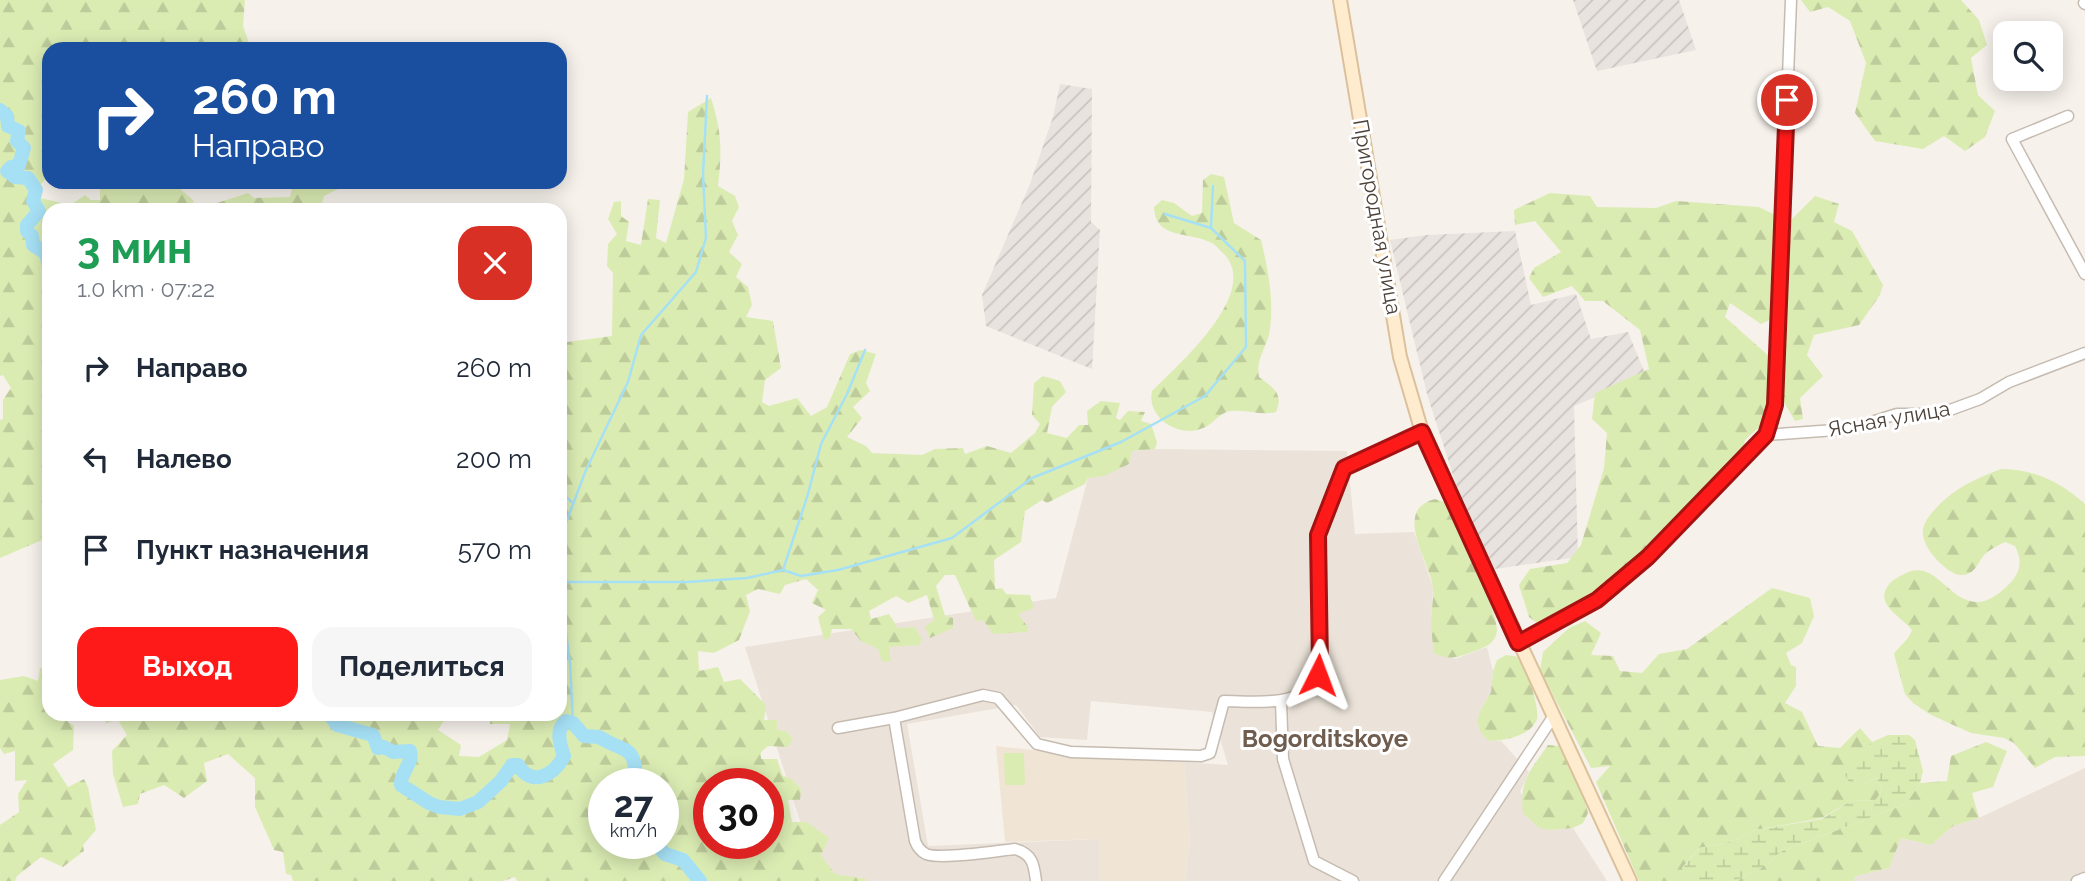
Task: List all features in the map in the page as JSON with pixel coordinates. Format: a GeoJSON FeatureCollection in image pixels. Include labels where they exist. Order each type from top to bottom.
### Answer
{"type":"FeatureCollection","features":[{"type":"Feature","properties":{"kind":"street","name":"Пригородная улица"},"geometry":{"type":"LineString","coordinates":[[1340,0],[1400,357],[1422,432],[1630,881]]}},
{"type":"Feature","properties":{"kind":"street"},"geometry":{"type":"LineString","coordinates":[[1518,643],[1597,600],[1648,557],[1766,435],[1775,405],[1791,0]]}},
{"type":"Feature","properties":{"kind":"street"},"geometry":{"type":"LineString","coordinates":[[2068,116],[2012,139],[2085,274]]}},
{"type":"Feature","properties":{"kind":"street","name":"Ясная улица"},"geometry":{"type":"LineString","coordinates":[[1766,435],[1849,429],[1897,414],[1940,414],[1980,398],[2009,382],[2085,353]]}},
{"type":"Feature","properties":{"kind":"street"},"geometry":{"type":"LineString","coordinates":[[838,728],[894,718],[983,695],[998,698],[1037,744],[1071,752],[1201,756],[1210,753],[1223,701],[1281,701],[1308,689],[1318,675],[1318,535],[1344,468],[1422,432]]}},
{"type":"Feature","properties":{"kind":"street"},"geometry":{"type":"LineString","coordinates":[[1281,701],[1283,759],[1314,861],[1353,881]]}},
{"type":"Feature","properties":{"kind":"street"},"geometry":{"type":"LineString","coordinates":[[894,718],[915,841],[919,849],[927,855],[941,856],[1015,849],[1023,851],[1033,861],[1036,881]]}},
{"type":"Feature","properties":{"kind":"street"},"geometry":{"type":"LineString","coordinates":[[1444,881],[1553,718]]}},
{"type":"Feature","properties":{"kind":"street"},"geometry":{"type":"LineString","coordinates":[[2077,881],[2085,878]]}},
{"type":"Feature","properties":{"kind":"shaded area"},"geometry":{"type":"Polygon","coordinates":[[[1573,0],[1679,0],[1696,50],[1597,71],[1573,0]]]}},
{"type":"Feature","properties":{"kind":"shaded area"},"geometry":{"type":"Polygon","coordinates":[[[1060,84],[1092,89],[1091,222],[1100,230],[1092,369],[986,326],[982,295],[1030,184],[1053,117],[1060,84]]]}},
{"type":"Feature","properties":{"kind":"shaded area"},"geometry":{"type":"Polygon","coordinates":[[[1515,231],[1531,305],[1576,294],[1591,339],[1628,332],[1646,376],[1574,406],[1578,557],[1495,569],[1461,500],[1427,394],[1390,240],[1427,235],[1515,231]]]}},
{"type":"Feature","properties":{"kind":"shaded area"},"geometry":{"type":"Polygon","coordinates":[[[1132,451],[1347,451],[1355,534],[1414,532],[1433,587],[1431,621],[1455,659],[1487,647],[1493,671],[1491,692],[1480,711],[1489,741],[1501,741],[1529,772],[1520,792],[1550,830],[1573,828],[1607,881],[1185,881],[1190,839],[1184,762],[1228,765],[1212,712],[1091,701],[1087,740],[1040,737],[1016,705],[907,724],[928,846],[1099,839],[1100,881],[819,881],[745,647],[1056,598],[1088,478],[1132,451]]]}},
{"type":"Feature","properties":{"kind":"shaded area"},"geometry":{"type":"Polygon","coordinates":[[[996,746],[1184,762],[1190,839],[1185,881],[1100,881],[1099,839],[1005,842],[996,746]]]}},
{"type":"Feature","properties":{"kind":"shaded area"},"geometry":{"type":"Polygon","coordinates":[[[2085,768],[2085,881],[1853,881],[1856,876],[1889,868],[1901,838],[1931,845],[1953,826],[1979,818],[2085,768]]]}},
{"type":"Feature","properties":{"kind":"green space"},"geometry":{"type":"Polygon","coordinates":[[[0,0],[245,0],[243,26],[249,42],[42,42],[42,183],[32,196],[62,203],[42,203],[42,540],[0,558],[0,420],[3,419],[3,400],[11,388],[3,375],[0,376],[0,0]]]}},
{"type":"Feature","properties":{"kind":"green space"},"geometry":{"type":"Polygon","coordinates":[[[1801,0],[1961,0],[1979,20],[1987,45],[1971,58],[1978,95],[1995,111],[1985,137],[1965,151],[1944,136],[1923,149],[1875,141],[1855,113],[1866,63],[1850,21],[1828,7],[1810,12],[1801,0]]]}},
{"type":"Feature","properties":{"kind":"green space"},"geometry":{"type":"Polygon","coordinates":[[[711,98],[720,142],[718,186],[735,196],[739,207],[732,221],[738,235],[729,252],[742,264],[736,277],[748,287],[752,305],[746,317],[773,321],[781,368],[765,380],[762,402],[769,406],[797,398],[811,416],[827,407],[850,354],[861,350],[876,354],[866,383],[870,391],[853,407],[862,418],[847,437],[866,446],[872,453],[922,455],[935,449],[963,448],[965,454],[987,446],[1011,453],[1035,433],[1040,424],[1032,415],[1034,383],[1043,376],[1060,381],[1066,392],[1052,407],[1047,433],[1067,438],[1079,425],[1088,425],[1087,411],[1101,401],[1120,403],[1116,418],[1120,420],[1128,411],[1145,412],[1141,421],[1151,424],[1157,442],[1155,449],[1132,451],[1129,464],[1104,476],[1088,478],[1085,484],[1047,503],[1042,500],[1025,511],[1021,542],[994,560],[995,589],[1002,588],[1006,594],[1030,595],[1034,608],[1018,614],[1028,627],[1027,632],[993,634],[983,620],[976,621],[955,575],[945,575],[936,586],[945,616],[953,618],[953,628],[930,638],[925,627],[934,620],[927,595],[908,603],[896,596],[869,611],[871,619],[889,614],[898,628],[915,627],[922,639],[919,645],[889,647],[891,661],[882,662],[878,649],[861,641],[851,629],[832,629],[830,638],[824,640],[818,617],[826,610],[812,603],[818,590],[806,579],[785,585],[780,594],[758,589],[746,595],[750,611],[739,640],[714,653],[698,651],[699,671],[718,667],[724,682],[740,679],[766,705],[764,720],[777,720],[777,730],[786,731],[793,739],[788,747],[768,746],[761,752],[761,759],[777,759],[780,768],[693,768],[693,859],[784,859],[784,776],[792,779],[801,789],[800,800],[788,800],[792,822],[807,822],[829,838],[821,855],[835,874],[866,881],[517,881],[515,877],[503,881],[293,881],[291,875],[286,874],[283,852],[274,850],[255,807],[255,778],[228,754],[204,763],[207,781],[184,798],[164,785],[140,794],[138,804],[123,807],[113,774],[112,751],[127,735],[119,721],[444,721],[438,730],[461,745],[459,756],[479,757],[507,740],[510,724],[490,724],[490,721],[567,721],[567,342],[612,336],[613,273],[607,266],[608,244],[617,234],[608,219],[614,202],[621,201],[621,216],[629,222],[626,241],[641,245],[648,199],[660,200],[656,238],[666,243],[684,179],[688,112],[711,98]]]}},
{"type":"Feature","properties":{"kind":"green space"},"geometry":{"type":"Polygon","coordinates":[[[1211,174],[1224,177],[1234,223],[1261,240],[1270,284],[1271,318],[1269,335],[1258,370],[1259,377],[1276,391],[1279,400],[1276,412],[1227,412],[1203,428],[1184,431],[1159,417],[1151,401],[1152,391],[1212,327],[1232,288],[1233,270],[1224,254],[1214,244],[1175,233],[1160,225],[1154,207],[1162,200],[1174,203],[1192,216],[1202,213],[1203,180],[1211,174]]]}},
{"type":"Feature","properties":{"kind":"green space"},"geometry":{"type":"Polygon","coordinates":[[[100,189],[180,189],[194,203],[73,203],[85,195],[91,200],[100,200],[100,189]]]}},
{"type":"Feature","properties":{"kind":"green space"},"geometry":{"type":"Polygon","coordinates":[[[292,189],[338,189],[324,196],[322,203],[217,203],[248,193],[254,198],[290,197],[292,189]]]}},
{"type":"Feature","properties":{"kind":"green space"},"geometry":{"type":"Polygon","coordinates":[[[1550,193],[1590,196],[1597,207],[1656,208],[1676,201],[1759,207],[1775,215],[1776,317],[1761,324],[1730,303],[1725,317],[1771,358],[1765,422],[1745,440],[1742,458],[1592,601],[1537,623],[1529,617],[1519,585],[1530,569],[1567,563],[1581,545],[1604,468],[1607,433],[1592,419],[1595,393],[1649,369],[1640,330],[1603,301],[1585,301],[1572,286],[1543,297],[1529,278],[1534,268],[1561,252],[1535,221],[1515,225],[1514,210],[1550,193]]]}},
{"type":"Feature","properties":{"kind":"green space"},"geometry":{"type":"Polygon","coordinates":[[[1815,196],[1839,204],[1834,222],[1852,231],[1883,285],[1880,295],[1859,325],[1814,335],[1807,355],[1823,376],[1800,398],[1803,419],[1795,421],[1782,399],[1791,220],[1815,196]]]}},
{"type":"Feature","properties":{"kind":"green space"},"geometry":{"type":"Polygon","coordinates":[[[2001,469],[2025,471],[2046,478],[2085,504],[2085,756],[2055,757],[2035,768],[2014,743],[2004,738],[1971,733],[1931,715],[1905,694],[1894,654],[1912,630],[1890,609],[1884,597],[1885,590],[1892,582],[1914,571],[1931,574],[1961,598],[1976,602],[1993,597],[2012,581],[2020,564],[2015,546],[2005,542],[2000,544],[1986,553],[1971,572],[1959,575],[1948,570],[1936,559],[1923,536],[1928,518],[1947,497],[1969,483],[2001,469]]]}},
{"type":"Feature","properties":{"kind":"green space"},"geometry":{"type":"Polygon","coordinates":[[[1435,499],[1446,503],[1496,621],[1495,638],[1487,646],[1454,657],[1434,653],[1431,621],[1433,588],[1415,525],[1416,514],[1422,505],[1435,499]]]}},
{"type":"Feature","properties":{"kind":"green space"},"geometry":{"type":"Polygon","coordinates":[[[1772,588],[1810,598],[1814,616],[1802,643],[1786,653],[1791,665],[1796,667],[1796,686],[1785,703],[1802,712],[1818,746],[1840,748],[1860,728],[1872,742],[1843,771],[1861,785],[1877,778],[1882,791],[1875,801],[1852,800],[1822,818],[1755,830],[1730,842],[1699,848],[1682,868],[1693,881],[1639,881],[1596,782],[1610,766],[1591,768],[1540,670],[1543,652],[1569,628],[1585,621],[1601,633],[1591,655],[1613,656],[1620,671],[1642,673],[1659,654],[1687,649],[1772,588]]]}},
{"type":"Feature","properties":{"kind":"green space"},"geometry":{"type":"Polygon","coordinates":[[[1506,655],[1515,656],[1521,661],[1534,697],[1537,719],[1529,730],[1523,733],[1509,739],[1489,741],[1481,733],[1477,722],[1491,692],[1497,660],[1506,655]]]}},
{"type":"Feature","properties":{"kind":"green space"},"geometry":{"type":"Polygon","coordinates":[[[40,668],[42,721],[67,721],[74,726],[73,750],[53,764],[68,787],[84,779],[96,830],[83,845],[84,851],[63,867],[41,857],[17,876],[15,881],[0,881],[0,825],[19,812],[18,794],[27,780],[15,781],[15,751],[4,754],[0,748],[0,680],[24,676],[38,681],[40,668]]]}},
{"type":"Feature","properties":{"kind":"green space"},"geometry":{"type":"Polygon","coordinates":[[[1888,735],[1909,735],[1915,740],[1923,771],[1920,783],[1906,804],[1782,851],[1760,869],[1734,881],[1693,881],[1682,869],[1699,848],[1730,842],[1755,830],[1822,819],[1852,800],[1875,801],[1882,791],[1877,778],[1851,787],[1843,770],[1872,742],[1888,735]]]}},
{"type":"Feature","properties":{"kind":"green space"},"geometry":{"type":"Polygon","coordinates":[[[1986,742],[2007,751],[1993,787],[1972,793],[1979,818],[1953,826],[1931,845],[1901,838],[1889,868],[1856,876],[1853,881],[1734,881],[1760,869],[1782,851],[1906,804],[1920,783],[1947,781],[1951,756],[1986,742]]]}},
{"type":"Feature","properties":{"kind":"green space"},"geometry":{"type":"Polygon","coordinates":[[[1548,745],[1559,746],[1564,753],[1583,796],[1588,813],[1583,823],[1573,828],[1539,828],[1523,813],[1524,784],[1548,745]]]}},
{"type":"Feature","properties":{"kind":"green space"},"geometry":{"type":"Polygon","coordinates":[[[1004,753],[1024,753],[1025,785],[1005,785],[1004,753]]]}},
{"type":"Feature","properties":{"kind":"waterway"},"geometry":{"type":"LineString","coordinates":[[567,520],[586,470],[628,382],[641,335],[696,272],[706,238],[703,174],[707,96]]}},
{"type":"Feature","properties":{"kind":"waterway"},"geometry":{"type":"LineString","coordinates":[[0,110],[7,116],[8,126],[19,131],[17,141],[24,148],[19,165],[7,171],[15,177],[28,178],[36,190],[33,201],[39,211],[27,225],[27,231],[32,236],[33,245],[42,251]]}},
{"type":"Feature","properties":{"kind":"waterway"},"geometry":{"type":"LineString","coordinates":[[1211,228],[1213,186]]}},
{"type":"Feature","properties":{"kind":"waterway"},"geometry":{"type":"LineString","coordinates":[[783,570],[801,576],[838,570],[952,538],[1032,478],[1121,442],[1205,396],[1246,347],[1245,261],[1211,228],[1165,214]]}},
{"type":"Feature","properties":{"kind":"waterway"},"geometry":{"type":"LineString","coordinates":[[567,582],[687,582],[747,578],[783,570],[821,444],[847,394],[865,350]]}},
{"type":"Feature","properties":{"kind":"waterway"},"geometry":{"type":"LineString","coordinates":[[567,498],[573,503]]}},
{"type":"Feature","properties":{"kind":"waterway"},"geometry":{"type":"LineString","coordinates":[[567,640],[573,723]]}},
{"type":"Feature","properties":{"kind":"waterway"},"geometry":{"type":"LineString","coordinates":[[334,721],[337,725],[373,735],[378,748],[384,747],[393,752],[410,751],[410,760],[401,785],[429,803],[460,809],[478,802],[501,781],[512,765],[518,765],[524,772],[536,777],[555,769],[564,756],[559,733],[566,721]]}},
{"type":"Feature","properties":{"kind":"waterway"},"geometry":{"type":"LineString","coordinates":[[566,721],[573,723],[584,736],[599,737],[628,752],[635,768]]}},
{"type":"Feature","properties":{"kind":"waterway"},"geometry":{"type":"LineString","coordinates":[[679,859],[700,881]]}},
{"type":"Feature","properties":{"kind":"district","name":"Bogorditskoye"},"geometry":{"type":"Point","coordinates":[1325,739]}},
{"type":"Feature","properties":{"kind":"route"},"geometry":{"type":"LineString","coordinates":[[1318,675],[1318,535],[1344,468],[1422,432],[1518,643],[1597,600],[1648,557],[1766,435],[1775,405],[1787,100]]}}]}
